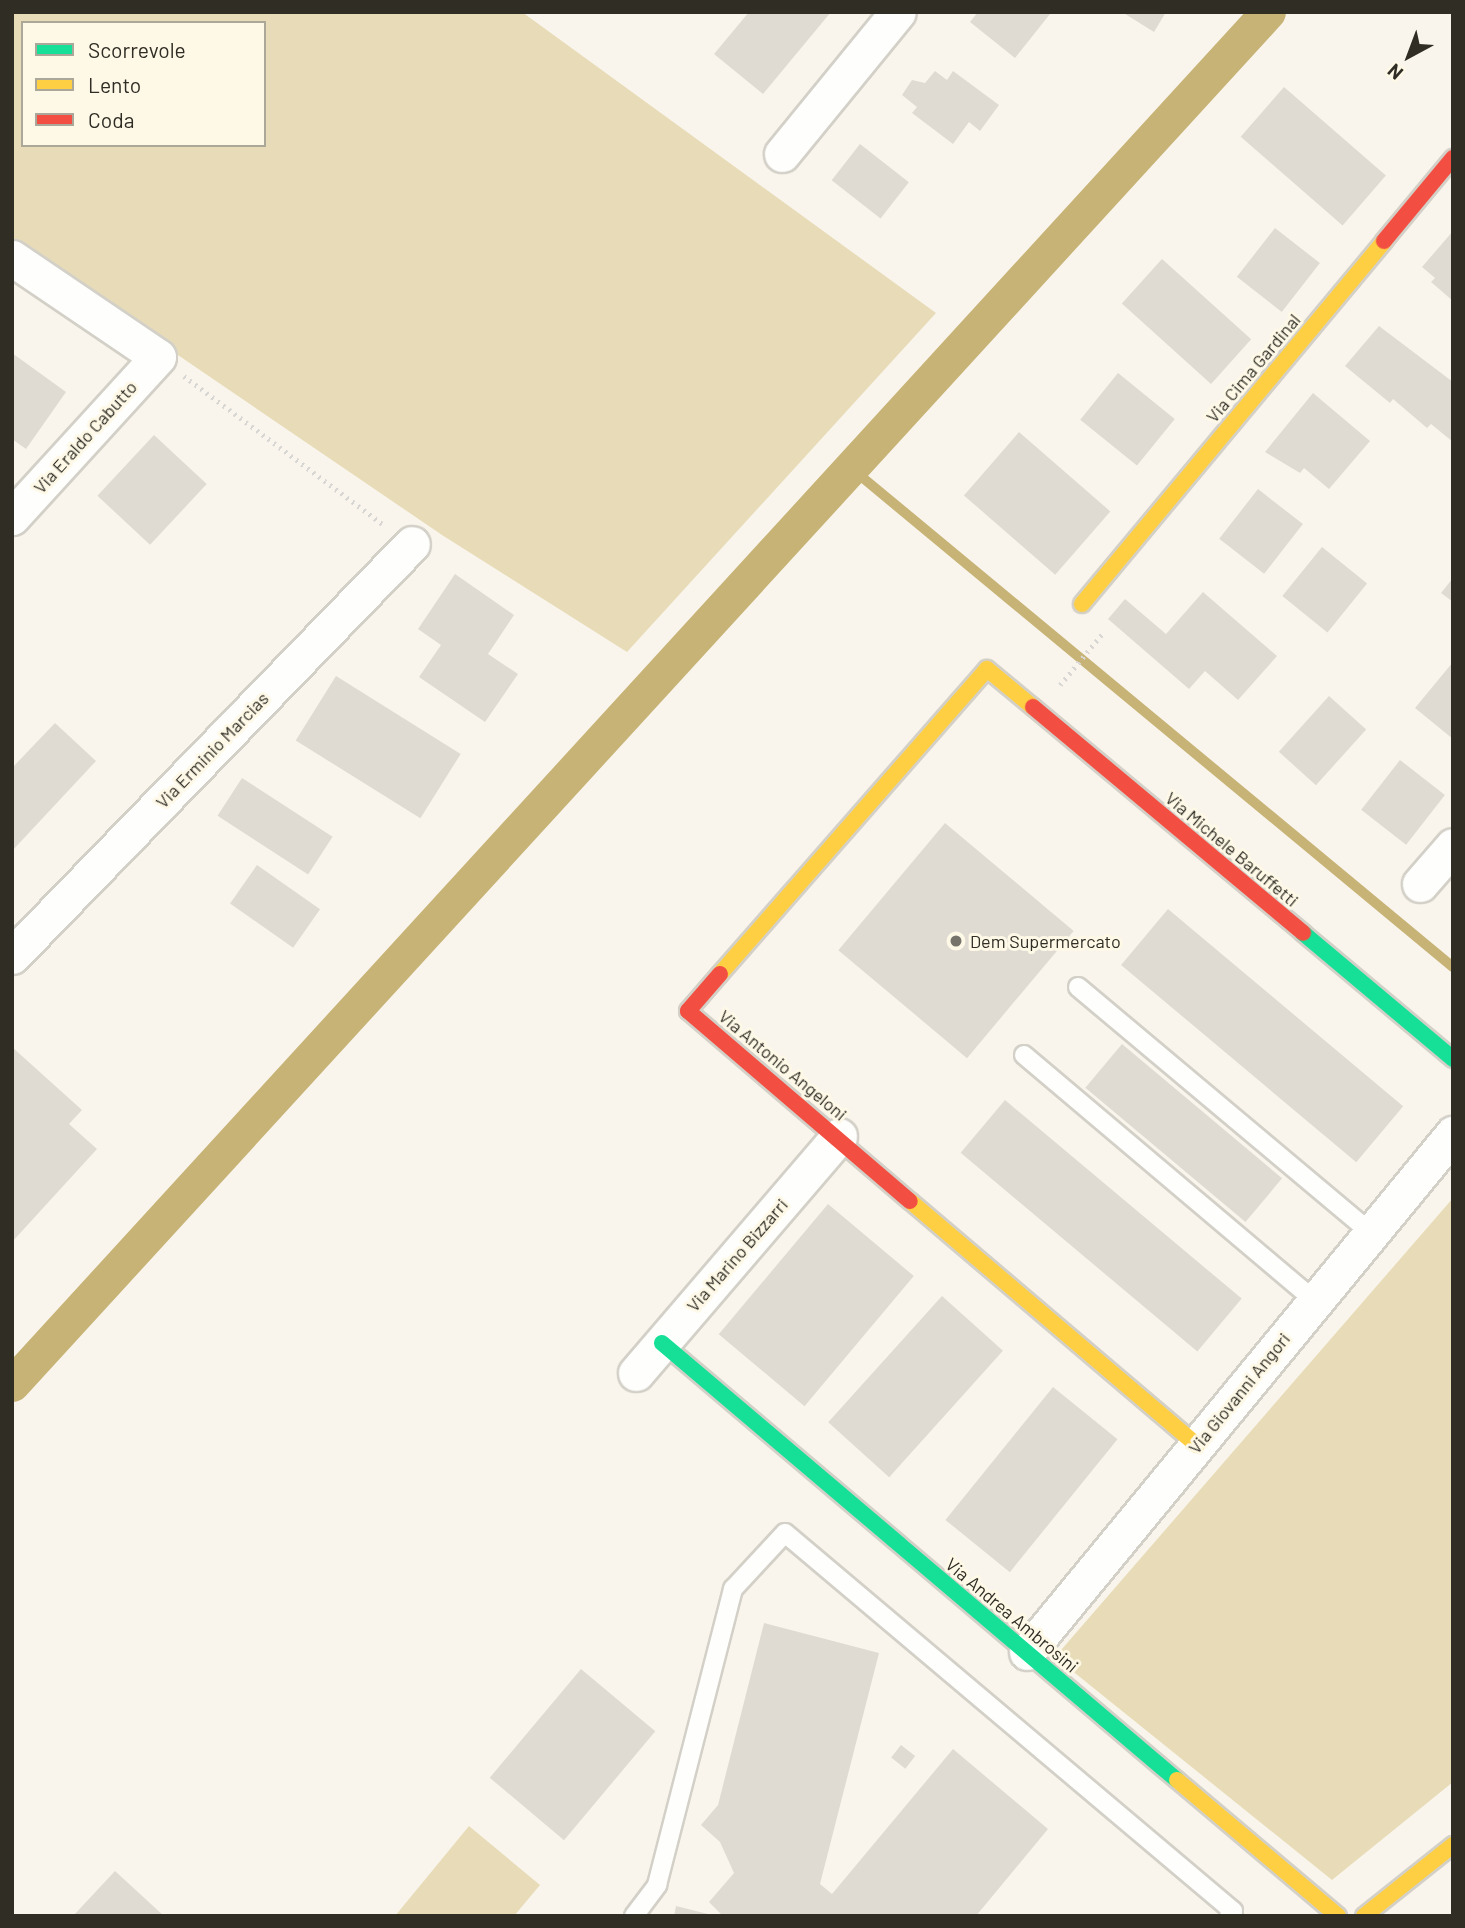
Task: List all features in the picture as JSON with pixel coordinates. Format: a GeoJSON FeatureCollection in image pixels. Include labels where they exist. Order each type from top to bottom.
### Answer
{"type":"FeatureCollection","features":[{"type":"Feature","properties":{"kind":"street"},"geometry":{"type":"LineString","coordinates":[[782,154],[898,12]]}},
{"type":"Feature","properties":{"kind":"street","name":"Via Cima Gardinal"},"geometry":{"type":"LineString","coordinates":[[1082,604],[1453,158]]}},
{"type":"Feature","properties":{"kind":"street"},"geometry":{"type":"LineString","coordinates":[[12,258],[158,357]]}},
{"type":"Feature","properties":{"kind":"street","name":"Via Eraldo Cabutto"},"geometry":{"type":"LineString","coordinates":[[12,517],[158,357]]}},
{"type":"Feature","properties":{"kind":"street","name":"Via Erminio Marcias"},"geometry":{"type":"LineString","coordinates":[[12,956],[411,544]]}},
{"type":"Feature","properties":{"kind":"street","name":"Via Michele Baruffetti"},"geometry":{"type":"LineString","coordinates":[[987,669],[1453,1059]]}},
{"type":"Feature","properties":{"kind":"street","name":"Via Antonio Angeloni"},"geometry":{"type":"LineString","coordinates":[[987,669],[688,1012],[839,1136],[1197,1445]]}},
{"type":"Feature","properties":{"kind":"street"},"geometry":{"type":"LineString","coordinates":[[1420,884],[1453,846]]}},
{"type":"Feature","properties":{"kind":"street","name":"Via Giovanni Angori"},"geometry":{"type":"LineString","coordinates":[[1027,1652],[1453,1134]]}},
{"type":"Feature","properties":{"kind":"street","name":"Via Marino Bizzarri"},"geometry":{"type":"LineString","coordinates":[[636,1373],[839,1136]]}},
{"type":"Feature","properties":{"kind":"street","name":"Via Andrea Ambrosini"},"geometry":{"type":"LineString","coordinates":[[662,1343],[1338,1916]]}},
{"type":"Feature","properties":{"kind":"street"},"geometry":{"type":"LineString","coordinates":[[1364,1916],[1453,1845]]}},
{"type":"Feature","properties":{"kind":"lane"},"geometry":{"type":"LineString","coordinates":[[1077,987],[1371,1233]]}},
{"type":"Feature","properties":{"kind":"lane"},"geometry":{"type":"LineString","coordinates":[[1024,1055],[1315,1301]]}},
{"type":"Feature","properties":{"kind":"lane"},"geometry":{"type":"LineString","coordinates":[[634,1916],[657,1885],[733,1589],[785,1533],[1233,1911],[1229,1916]]}},
{"type":"Feature","properties":{"kind":"path"},"geometry":{"type":"LineString","coordinates":[[158,357],[411,544]]}},
{"type":"Feature","properties":{"kind":"path"},"geometry":{"type":"LineString","coordinates":[[1062,683],[1091,650]]}},
{"type":"Feature","properties":{"kind":"shaded area"},"geometry":{"type":"Polygon","coordinates":[[[12,12],[522,12],[936,313],[627,652],[442,535],[12,242],[12,12]]]}},
{"type":"Feature","properties":{"kind":"shaded area"},"geometry":{"type":"Polygon","coordinates":[[[1453,1198],[1453,1782],[1332,1880],[1055,1657],[1453,1198]]]}},
{"type":"Feature","properties":{"kind":"shaded area"},"geometry":{"type":"Polygon","coordinates":[[[469,1826],[540,1885],[514,1916],[395,1916],[469,1826]]]}},
{"type":"Feature","properties":{"kind":"building"},"geometry":{"type":"Polygon","coordinates":[[[749,12],[831,12],[763,94],[714,54],[749,12]]]}},
{"type":"Feature","properties":{"kind":"building"},"geometry":{"type":"Polygon","coordinates":[[[978,12],[1050,14],[1015,58],[970,22],[978,12]]]}},
{"type":"Feature","properties":{"kind":"building"},"geometry":{"type":"Polygon","coordinates":[[[1122,12],[1166,12],[1154,32],[1122,12]]]}},
{"type":"Feature","properties":{"kind":"building"},"geometry":{"type":"Polygon","coordinates":[[[935,71],[947,80],[953,71],[999,105],[980,131],[969,122],[953,144],[912,113],[917,107],[902,95],[912,80],[925,83],[935,71]]]}},
{"type":"Feature","properties":{"kind":"building"},"geometry":{"type":"Polygon","coordinates":[[[1284,87],[1386,176],[1343,225],[1241,137],[1284,87]]]}},
{"type":"Feature","properties":{"kind":"building"},"geometry":{"type":"Polygon","coordinates":[[[860,144],[909,182],[881,218],[832,180],[860,144]]]}},
{"type":"Feature","properties":{"kind":"building"},"geometry":{"type":"Polygon","coordinates":[[[1275,228],[1320,263],[1282,312],[1237,277],[1275,228]]]}},
{"type":"Feature","properties":{"kind":"building"},"geometry":{"type":"Polygon","coordinates":[[[1453,231],[1453,301],[1431,282],[1435,278],[1422,267],[1453,231]]]}},
{"type":"Feature","properties":{"kind":"building"},"geometry":{"type":"Polygon","coordinates":[[[1162,259],[1251,339],[1211,384],[1122,304],[1162,259]]]}},
{"type":"Feature","properties":{"kind":"building"},"geometry":{"type":"Polygon","coordinates":[[[1379,326],[1453,382],[1453,442],[1431,424],[1427,428],[1393,399],[1390,403],[1345,366],[1379,326]]]}},
{"type":"Feature","properties":{"kind":"building"},"geometry":{"type":"Polygon","coordinates":[[[12,353],[66,392],[26,449],[12,439],[12,353]]]}},
{"type":"Feature","properties":{"kind":"building"},"geometry":{"type":"Polygon","coordinates":[[[1118,373],[1175,419],[1137,466],[1080,420],[1118,373]]]}},
{"type":"Feature","properties":{"kind":"building"},"geometry":{"type":"Polygon","coordinates":[[[1313,393],[1370,441],[1329,489],[1304,468],[1300,473],[1265,452],[1313,393]]]}},
{"type":"Feature","properties":{"kind":"building"},"geometry":{"type":"Polygon","coordinates":[[[1019,432],[1110,511],[1055,575],[964,495],[1019,432]]]}},
{"type":"Feature","properties":{"kind":"building"},"geometry":{"type":"Polygon","coordinates":[[[154,435],[207,484],[150,545],[97,496],[154,435]]]}},
{"type":"Feature","properties":{"kind":"building"},"geometry":{"type":"Polygon","coordinates":[[[1258,489],[1303,524],[1264,574],[1219,539],[1258,489]]]}},
{"type":"Feature","properties":{"kind":"building"},"geometry":{"type":"Polygon","coordinates":[[[1322,547],[1367,584],[1327,632],[1282,596],[1322,547]]]}},
{"type":"Feature","properties":{"kind":"building"},"geometry":{"type":"Polygon","coordinates":[[[455,574],[514,615],[488,654],[518,674],[485,722],[419,677],[441,645],[418,629],[455,574]]]}},
{"type":"Feature","properties":{"kind":"building"},"geometry":{"type":"Polygon","coordinates":[[[1453,578],[1453,602],[1441,593],[1453,578]]]}},
{"type":"Feature","properties":{"kind":"building"},"geometry":{"type":"Polygon","coordinates":[[[1203,592],[1277,656],[1238,700],[1205,671],[1189,689],[1108,619],[1125,599],[1166,634],[1203,592]]]}},
{"type":"Feature","properties":{"kind":"building"},"geometry":{"type":"Polygon","coordinates":[[[1453,662],[1453,739],[1415,708],[1453,662]]]}},
{"type":"Feature","properties":{"kind":"building"},"geometry":{"type":"Polygon","coordinates":[[[336,676],[461,754],[420,818],[296,740],[336,676]]]}},
{"type":"Feature","properties":{"kind":"building"},"geometry":{"type":"Polygon","coordinates":[[[1329,696],[1366,729],[1316,785],[1279,752],[1329,696]]]}},
{"type":"Feature","properties":{"kind":"building"},"geometry":{"type":"Polygon","coordinates":[[[55,723],[96,761],[12,851],[12,768],[55,723]]]}},
{"type":"Feature","properties":{"kind":"building"},"geometry":{"type":"Polygon","coordinates":[[[1400,760],[1445,795],[1406,845],[1361,810],[1400,760]]]}},
{"type":"Feature","properties":{"kind":"building"},"geometry":{"type":"Polygon","coordinates":[[[242,778],[333,837],[308,875],[217,816],[242,778]]]}},
{"type":"Feature","properties":{"kind":"building","name":"Dem Supermercato"},"geometry":{"type":"Polygon","coordinates":[[[945,823],[1074,931],[967,1058],[838,950],[945,823]]]}},
{"type":"Feature","properties":{"kind":"building"},"geometry":{"type":"Polygon","coordinates":[[[257,865],[320,909],[293,948],[230,904],[257,865]]]}},
{"type":"Feature","properties":{"kind":"building"},"geometry":{"type":"Polygon","coordinates":[[[1168,909],[1403,1106],[1356,1162],[1121,965],[1168,909]]]}},
{"type":"Feature","properties":{"kind":"building"},"geometry":{"type":"Polygon","coordinates":[[[1122,1044],[1282,1178],[1245,1222],[1085,1088],[1122,1044]]]}},
{"type":"Feature","properties":{"kind":"building"},"geometry":{"type":"Polygon","coordinates":[[[12,1047],[82,1110],[69,1124],[97,1149],[12,1242],[12,1047]]]}},
{"type":"Feature","properties":{"kind":"building"},"geometry":{"type":"Polygon","coordinates":[[[1005,1100],[1242,1299],[1197,1351],[961,1153],[1005,1100]]]}},
{"type":"Feature","properties":{"kind":"building"},"geometry":{"type":"Polygon","coordinates":[[[828,1204],[914,1276],[805,1406],[719,1334],[828,1204]]]}},
{"type":"Feature","properties":{"kind":"building"},"geometry":{"type":"Polygon","coordinates":[[[942,1296],[1003,1351],[889,1477],[828,1422],[942,1296]]]}},
{"type":"Feature","properties":{"kind":"building"},"geometry":{"type":"Polygon","coordinates":[[[1053,1387],[1118,1439],[1010,1572],[945,1520],[1053,1387]]]}},
{"type":"Feature","properties":{"kind":"building"},"geometry":{"type":"Polygon","coordinates":[[[764,1623],[879,1653],[820,1884],[832,1894],[953,1749],[1048,1829],[976,1916],[723,1916],[709,1902],[734,1873],[720,1842],[701,1825],[718,1805],[764,1623]]]}},
{"type":"Feature","properties":{"kind":"building"},"geometry":{"type":"Polygon","coordinates":[[[581,1669],[655,1731],[564,1840],[490,1778],[581,1669]]]}},
{"type":"Feature","properties":{"kind":"building"},"geometry":{"type":"Polygon","coordinates":[[[901,1745],[915,1756],[905,1769],[891,1758],[901,1745]]]}},
{"type":"Feature","properties":{"kind":"building"},"geometry":{"type":"Polygon","coordinates":[[[115,1871],[164,1916],[73,1916],[115,1871]]]}},
{"type":"Feature","properties":{"kind":"building"},"geometry":{"type":"Polygon","coordinates":[[[676,1906],[712,1915],[712,1916],[674,1916],[676,1906]]]}},
{"type":"Feature","properties":{"kind":"waterway"},"geometry":{"type":"LineString","coordinates":[[12,1384],[1268,12]]}},
{"type":"Feature","properties":{"kind":"waterway"},"geometry":{"type":"LineString","coordinates":[[851,468],[1453,967]]}},
{"type":"Feature","properties":{"kind":"traffic: fast"},"geometry":{"type":"LineString","coordinates":[[1303,933],[1453,1059]]}},
{"type":"Feature","properties":{"kind":"traffic: fast"},"geometry":{"type":"LineString","coordinates":[[662,1343],[1177,1780]]}},
{"type":"Feature","properties":{"kind":"traffic: slow"},"geometry":{"type":"LineString","coordinates":[[1082,604],[1384,241]]}},
{"type":"Feature","properties":{"kind":"traffic: slow"},"geometry":{"type":"LineString","coordinates":[[720,974],[987,669],[1033,707]]}},
{"type":"Feature","properties":{"kind":"traffic: slow"},"geometry":{"type":"LineString","coordinates":[[910,1201],[1197,1445]]}},
{"type":"Feature","properties":{"kind":"traffic: slow"},"geometry":{"type":"LineString","coordinates":[[1177,1780],[1338,1916]]}},
{"type":"Feature","properties":{"kind":"traffic: slow"},"geometry":{"type":"LineString","coordinates":[[1364,1916],[1453,1845]]}},
{"type":"Feature","properties":{"kind":"traffic: jam"},"geometry":{"type":"LineString","coordinates":[[1384,241],[1453,158]]}},
{"type":"Feature","properties":{"kind":"traffic: jam"},"geometry":{"type":"LineString","coordinates":[[1033,707],[1303,933]]}},
{"type":"Feature","properties":{"kind":"traffic: jam"},"geometry":{"type":"LineString","coordinates":[[720,974],[688,1011],[910,1201]]}},
{"type":"Feature","properties":{"kind":"place","name":"Dem Supermercato"},"geometry":{"type":"Point","coordinates":[956,941]}}]}
